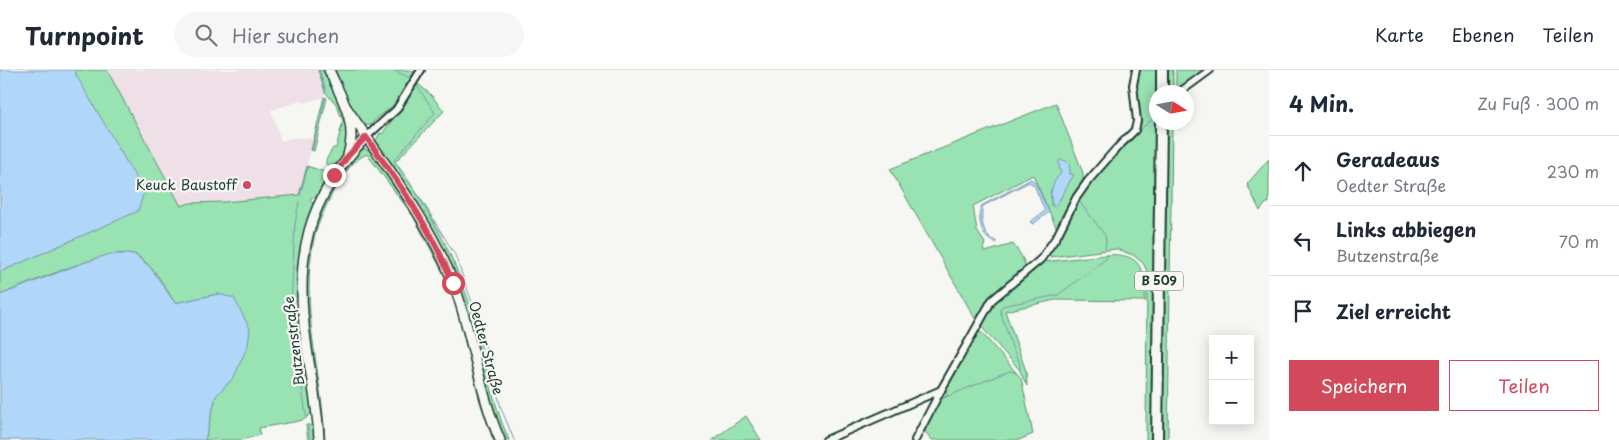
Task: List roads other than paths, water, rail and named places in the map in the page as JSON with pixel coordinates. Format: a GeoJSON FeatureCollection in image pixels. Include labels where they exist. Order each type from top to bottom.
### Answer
{"type":"FeatureCollection","features":[{"type":"Feature","properties":{"kind":"main road"},"geometry":{"type":"LineString","coordinates":[[329,70],[346,107],[352,126],[348,156]]}},
{"type":"Feature","properties":{"kind":"main road"},"geometry":{"type":"LineString","coordinates":[[1162,70],[1162,85]]}},
{"type":"Feature","properties":{"kind":"main road","name":"Oedter Straße"},"geometry":{"type":"LineString","coordinates":[[346,107],[369,135],[413,203],[446,266],[459,300],[485,397],[500,440]]}},
{"type":"Feature","properties":{"kind":"main road","name":"B 509"},"geometry":{"type":"LineString","coordinates":[[1157,440],[1161,130]]}},
{"type":"Feature","properties":{"kind":"main road","name":"Butzenstraße"},"geometry":{"type":"LineString","coordinates":[[319,440],[302,312],[303,257],[309,227],[327,186],[348,156],[369,135]]}},
{"type":"Feature","properties":{"kind":"street"},"geometry":{"type":"LineString","coordinates":[[369,135],[396,110],[421,70]]}},
{"type":"Feature","properties":{"kind":"street"},"geometry":{"type":"LineString","coordinates":[[915,440],[992,300],[1041,258],[1057,236],[1076,198],[1088,181],[1135,130],[1137,121],[1133,85],[1136,70]]}},
{"type":"Feature","properties":{"kind":"street"},"geometry":{"type":"LineString","coordinates":[[1190,85],[1210,70]]}},
{"type":"Feature","properties":{"kind":"street"},"geometry":{"type":"LineString","coordinates":[[826,440],[941,390]]}},
{"type":"Feature","properties":{"kind":"water"},"geometry":{"type":"Polygon","coordinates":[[[0,70],[75,70],[76,75],[144,192],[138,211],[0,272],[0,70]]]}},
{"type":"Feature","properties":{"kind":"water"},"geometry":{"type":"Polygon","coordinates":[[[1059,161],[1068,163],[1070,174],[1073,174],[1073,176],[1053,207],[1051,193],[1055,180],[1061,173],[1059,161]]]}},
{"type":"Feature","properties":{"kind":"water"},"geometry":{"type":"Polygon","coordinates":[[[1031,179],[1035,182],[1049,212],[1033,224],[1030,222],[1045,211],[1034,185],[1029,182],[983,206],[982,216],[985,232],[996,243],[991,241],[986,237],[981,228],[981,206],[1031,179]]]}},
{"type":"Feature","properties":{"kind":"water"},"geometry":{"type":"Polygon","coordinates":[[[110,254],[134,254],[150,267],[175,303],[218,294],[234,298],[250,329],[248,345],[234,377],[216,396],[205,440],[0,440],[0,295],[110,254]]]}},
{"type":"Feature","properties":{"kind":"waterway"},"geometry":{"type":"LineString","coordinates":[[319,70],[326,91]]}},
{"type":"Feature","properties":{"kind":"waterway"},"geometry":{"type":"LineString","coordinates":[[393,70],[412,79]]}},
{"type":"Feature","properties":{"kind":"waterway"},"geometry":{"type":"LineString","coordinates":[[1194,86],[1203,79]]}},
{"type":"Feature","properties":{"kind":"waterway"},"geometry":{"type":"LineString","coordinates":[[416,84],[435,113],[394,160],[421,199],[455,255],[479,322],[501,408],[514,440]]}},
{"type":"Feature","properties":{"kind":"waterway"},"geometry":{"type":"LineString","coordinates":[[312,150],[325,99]]}},
{"type":"Feature","properties":{"kind":"waterway"},"geometry":{"type":"LineString","coordinates":[[1138,131],[1149,122]]}},
{"type":"Feature","properties":{"kind":"waterway"},"geometry":{"type":"LineString","coordinates":[[300,195],[308,167]]}},
{"type":"Feature","properties":{"kind":"waterway"},"geometry":{"type":"LineString","coordinates":[[1078,200],[1105,235],[1105,250]]}},
{"type":"Feature","properties":{"kind":"waterway"},"geometry":{"type":"LineString","coordinates":[[299,202],[295,224],[291,306],[306,416]]}},
{"type":"Feature","properties":{"kind":"waterway"},"geometry":{"type":"LineString","coordinates":[[1020,370],[1020,364],[1012,347],[1000,310],[1002,306],[1058,295],[1107,258],[1106,255]]}},
{"type":"Feature","properties":{"kind":"waterway"},"geometry":{"type":"LineString","coordinates":[[939,400],[1004,373],[1010,371],[1016,373]]}},
{"type":"Feature","properties":{"kind":"waterway"},"geometry":{"type":"LineString","coordinates":[[308,427],[310,440]]}},
{"type":"Feature","properties":{"kind":"place","name":"Keuck Baustoff"},"geometry":{"type":"Point","coordinates":[247,185]}}]}
